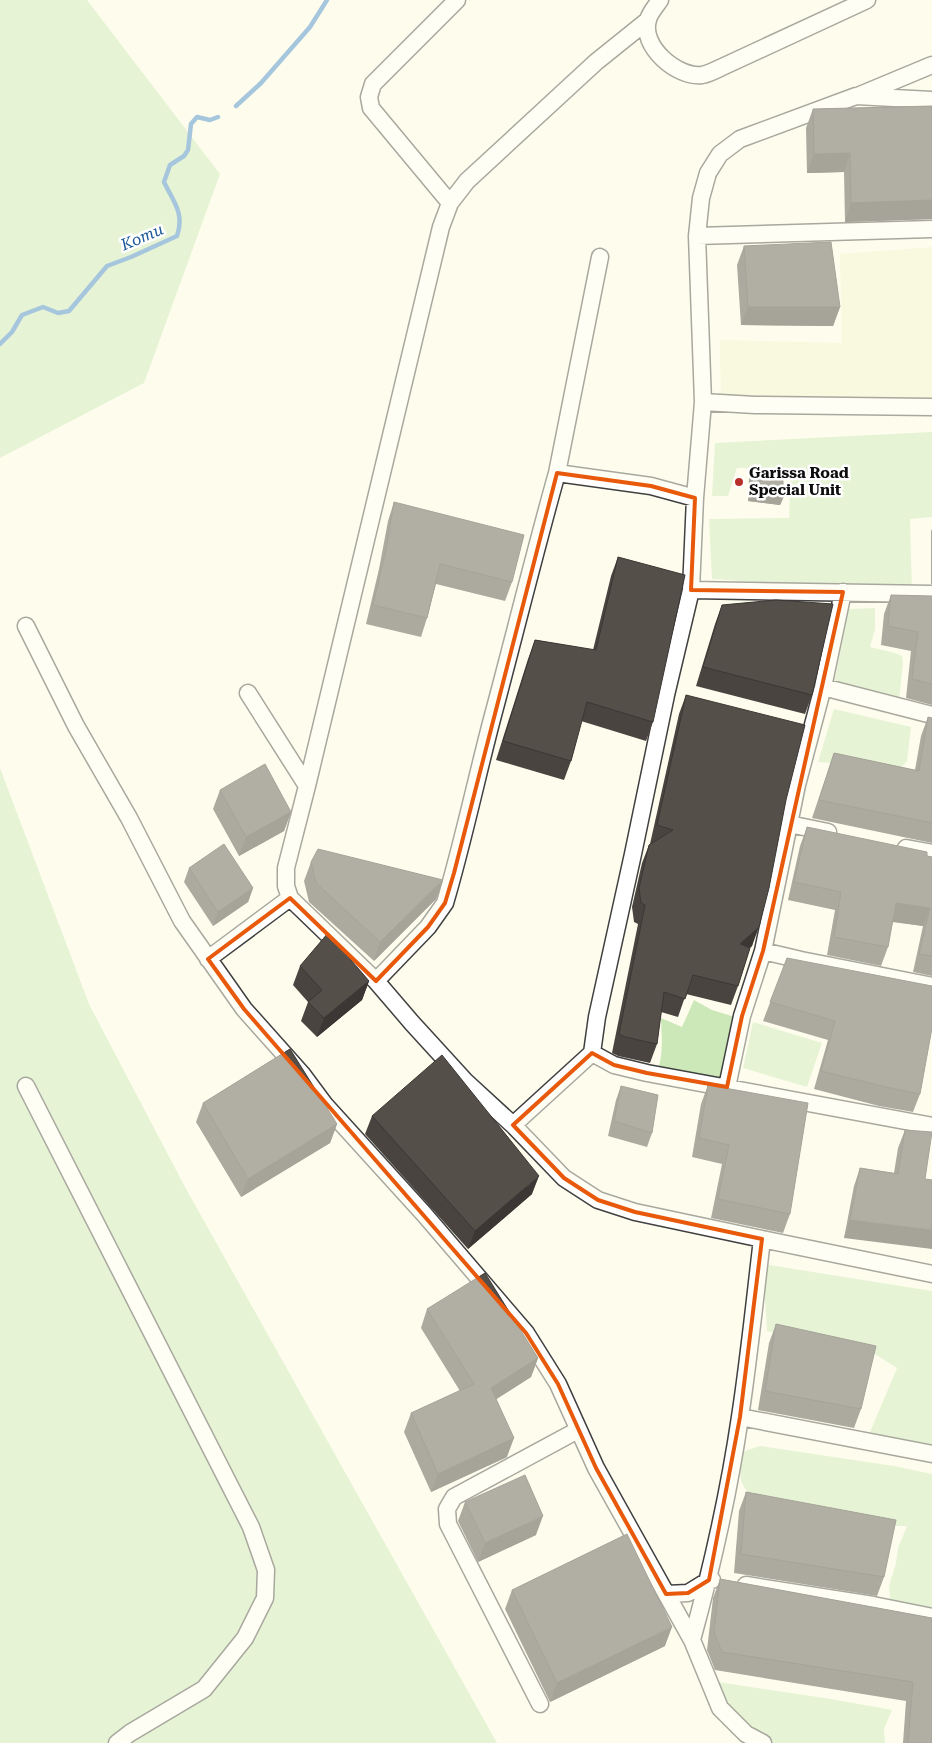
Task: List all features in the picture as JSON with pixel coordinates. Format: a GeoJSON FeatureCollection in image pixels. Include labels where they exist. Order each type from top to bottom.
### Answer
{"type":"FeatureCollection","features":[{"type":"Feature","properties":{"kind":"street"},"geometry":{"type":"LineString","coordinates":[[450,203],[371,108],[369,98],[373,84],[457,0]]}},
{"type":"Feature","properties":{"kind":"street"},"geometry":{"type":"LineString","coordinates":[[660,0],[647,21],[596,62],[466,181],[450,203],[441,227],[286,868],[286,886],[290,898],[376,980],[465,1081],[513,1125],[564,1178],[598,1200],[635,1212],[932,1274]]}},
{"type":"Feature","properties":{"kind":"street"},"geometry":{"type":"LineString","coordinates":[[647,21],[648,36],[656,52],[669,64],[685,73],[702,75],[867,0]]}},
{"type":"Feature","properties":{"kind":"street"},"geometry":{"type":"LineString","coordinates":[[513,1125],[592,1053],[597,1017],[651,773],[666,696],[691,590],[695,498],[703,402],[697,236],[701,198],[708,173],[720,154],[740,139],[856,96],[932,65]]}},
{"type":"Feature","properties":{"kind":"street"},"geometry":{"type":"LineString","coordinates":[[856,96],[932,100]]}},
{"type":"Feature","properties":{"kind":"street"},"geometry":{"type":"LineString","coordinates":[[697,236],[932,229]]}},
{"type":"Feature","properties":{"kind":"street"},"geometry":{"type":"LineString","coordinates":[[376,980],[428,927],[445,903],[509,660],[533,559],[557,473],[600,257]]}},
{"type":"Feature","properties":{"kind":"street"},"geometry":{"type":"LineString","coordinates":[[703,402],[755,405],[932,407]]}},
{"type":"Feature","properties":{"kind":"street"},"geometry":{"type":"LineString","coordinates":[[557,473],[651,486],[695,498]]}},
{"type":"Feature","properties":{"kind":"street"},"geometry":{"type":"LineString","coordinates":[[691,590],[932,594]]}},
{"type":"Feature","properties":{"kind":"street"},"geometry":{"type":"LineString","coordinates":[[727,1087],[742,1016],[763,951],[797,785],[823,687],[843,592]]}},
{"type":"Feature","properties":{"kind":"street"},"geometry":{"type":"LineString","coordinates":[[26,626],[76,726],[129,818],[182,921],[244,1010],[302,1074],[325,1105],[424,1214],[526,1333],[558,1384],[596,1468],[692,1640],[720,1708],[746,1734],[763,1743]]}},
{"type":"Feature","properties":{"kind":"street"},"geometry":{"type":"LineString","coordinates":[[823,687],[932,715]]}},
{"type":"Feature","properties":{"kind":"street"},"geometry":{"type":"LineString","coordinates":[[248,693],[307,786]]}},
{"type":"Feature","properties":{"kind":"street"},"geometry":{"type":"LineString","coordinates":[[789,824],[843,835]]}},
{"type":"Feature","properties":{"kind":"street"},"geometry":{"type":"LineString","coordinates":[[892,845],[932,853]]}},
{"type":"Feature","properties":{"kind":"street"},"geometry":{"type":"LineString","coordinates":[[208,959],[290,898]]}},
{"type":"Feature","properties":{"kind":"street"},"geometry":{"type":"LineString","coordinates":[[763,951],[932,986]]}},
{"type":"Feature","properties":{"kind":"street"},"geometry":{"type":"LineString","coordinates":[[592,1053],[614,1065],[631,1069],[932,1126]]}},
{"type":"Feature","properties":{"kind":"street"},"geometry":{"type":"LineString","coordinates":[[26,1086],[246,1518],[266,1570],[265,1598],[245,1638],[204,1689],[130,1733],[118,1743]]}},
{"type":"Feature","properties":{"kind":"street"},"geometry":{"type":"LineString","coordinates":[[692,1640],[709,1580],[740,1417],[762,1239]]}},
{"type":"Feature","properties":{"kind":"street"},"geometry":{"type":"LineString","coordinates":[[740,1417],[932,1454]]}},
{"type":"Feature","properties":{"kind":"street"},"geometry":{"type":"LineString","coordinates":[[540,1704],[448,1524],[447,1509],[454,1497],[578,1430]]}},
{"type":"Feature","properties":{"kind":"street"},"geometry":{"type":"LineString","coordinates":[[666,1594],[688,1593],[709,1580],[864,1603],[932,1617]]}},
{"type":"Feature","properties":{"kind":"highlighted area"},"geometry":{"type":"Polygon","coordinates":[[[557,473],[651,486],[695,498],[691,590],[843,592],[763,951],[742,1016],[727,1087],[647,1073],[614,1065],[592,1053],[513,1125],[564,1178],[598,1200],[635,1212],[762,1239],[740,1417],[709,1580],[688,1593],[666,1594],[596,1468],[558,1384],[526,1333],[244,1009],[208,959],[290,898],[376,981],[428,927],[445,903],[557,473]]]}},
{"type":"Feature","properties":{"kind":"green space"},"geometry":{"type":"Polygon","coordinates":[[[0,0],[87,0],[220,174],[144,383],[0,458],[0,0]]]}},
{"type":"Feature","properties":{"kind":"green space"},"geometry":{"type":"Polygon","coordinates":[[[932,247],[932,400],[721,408],[720,340],[842,343],[840,254],[932,247]]]}},
{"type":"Feature","properties":{"kind":"green space"},"geometry":{"type":"Polygon","coordinates":[[[932,432],[932,517],[910,519],[912,592],[712,579],[709,519],[789,518],[791,469],[737,468],[728,496],[712,496],[715,443],[932,432]]]}},
{"type":"Feature","properties":{"kind":"green space"},"geometry":{"type":"Polygon","coordinates":[[[875,608],[875,629],[870,647],[902,656],[899,700],[832,693],[849,609],[875,608]]]}},
{"type":"Feature","properties":{"kind":"green space"},"geometry":{"type":"Polygon","coordinates":[[[834,709],[911,727],[907,761],[895,774],[818,762],[834,709]]]}},
{"type":"Feature","properties":{"kind":"green space"},"geometry":{"type":"Polygon","coordinates":[[[0,768],[89,1004],[185,1187],[497,1743],[0,1743],[0,768]]]}},
{"type":"Feature","properties":{"kind":"green space"},"geometry":{"type":"Polygon","coordinates":[[[694,1000],[712,1010],[735,1017],[723,1088],[653,1083],[661,1058],[661,1018],[682,1027],[694,1000]]]}},
{"type":"Feature","properties":{"kind":"green space"},"geometry":{"type":"Polygon","coordinates":[[[753,1022],[822,1043],[807,1087],[743,1068],[753,1022]]]}},
{"type":"Feature","properties":{"kind":"green space"},"geometry":{"type":"Polygon","coordinates":[[[763,1264],[932,1291],[932,1455],[865,1444],[897,1368],[873,1353],[767,1331],[763,1264]]]}},
{"type":"Feature","properties":{"kind":"green space"},"geometry":{"type":"Polygon","coordinates":[[[760,1446],[894,1466],[932,1474],[932,1616],[899,1608],[890,1599],[889,1586],[896,1563],[898,1548],[907,1526],[882,1526],[758,1504],[741,1481],[740,1469],[742,1452],[760,1446]]]}},
{"type":"Feature","properties":{"kind":"green space"},"geometry":{"type":"Polygon","coordinates":[[[711,1681],[892,1710],[884,1729],[885,1743],[771,1743],[753,1733],[734,1717],[711,1681]]]}},
{"type":"Feature","properties":{"kind":"building"},"geometry":{"type":"Polygon","coordinates":[[[932,106],[932,200],[851,203],[850,153],[814,154],[813,109],[932,106]]]}},
{"type":"Feature","properties":{"kind":"building"},"geometry":{"type":"Polygon","coordinates":[[[831,242],[840,307],[748,307],[744,246],[831,242]]]}},
{"type":"Feature","properties":{"kind":"building"},"geometry":{"type":"Polygon","coordinates":[[[753,468],[782,469],[784,496],[752,491],[753,468]]]}},
{"type":"Feature","properties":{"kind":"building"},"geometry":{"type":"Polygon","coordinates":[[[394,502],[524,535],[512,582],[440,564],[427,618],[373,605],[386,550],[394,502]]]}},
{"type":"Feature","properties":{"kind":"building"},"geometry":{"type":"Polygon","coordinates":[[[618,557],[685,575],[653,722],[587,702],[571,761],[503,741],[535,640],[596,650],[618,557]]]}},
{"type":"Feature","properties":{"kind":"building"},"geometry":{"type":"Polygon","coordinates":[[[891,595],[932,596],[932,684],[912,679],[918,632],[888,626],[891,595]]]}},
{"type":"Feature","properties":{"kind":"building"},"geometry":{"type":"Polygon","coordinates":[[[776,600],[833,604],[812,695],[703,667],[722,605],[776,600]]]}},
{"type":"Feature","properties":{"kind":"building"},"geometry":{"type":"Polygon","coordinates":[[[686,695],[805,725],[786,800],[769,888],[759,927],[740,944],[750,948],[738,986],[693,975],[685,999],[664,992],[657,1044],[619,1034],[645,905],[641,903],[639,888],[649,845],[673,830],[657,825],[686,695]]]}},
{"type":"Feature","properties":{"kind":"building"},"geometry":{"type":"Polygon","coordinates":[[[928,717],[932,718],[932,823],[819,800],[834,753],[919,771],[928,717]]]}},
{"type":"Feature","properties":{"kind":"building"},"geometry":{"type":"Polygon","coordinates":[[[265,764],[291,812],[246,837],[220,790],[265,764]]]}},
{"type":"Feature","properties":{"kind":"building"},"geometry":{"type":"Polygon","coordinates":[[[807,827],[927,852],[927,856],[932,857],[932,956],[919,954],[930,908],[896,903],[888,947],[834,937],[841,892],[794,882],[807,827]]]}},
{"type":"Feature","properties":{"kind":"building"},"geometry":{"type":"Polygon","coordinates":[[[224,844],[253,888],[218,912],[189,868],[224,844]]]}},
{"type":"Feature","properties":{"kind":"building"},"geometry":{"type":"Polygon","coordinates":[[[318,849],[443,880],[380,942],[316,883],[311,862],[318,849]]]}},
{"type":"Feature","properties":{"kind":"building"},"geometry":{"type":"Polygon","coordinates":[[[328,933],[369,981],[324,1018],[308,1002],[322,990],[300,966],[328,933]]]}},
{"type":"Feature","properties":{"kind":"building"},"geometry":{"type":"Polygon","coordinates":[[[787,958],[932,986],[932,1028],[920,1094],[821,1071],[835,1021],[770,1002],[787,958]]]}},
{"type":"Feature","properties":{"kind":"building"},"geometry":{"type":"Polygon","coordinates":[[[290,1049],[337,1124],[248,1179],[203,1103],[290,1049]]]}},
{"type":"Feature","properties":{"kind":"building"},"geometry":{"type":"Polygon","coordinates":[[[442,1055],[539,1176],[475,1231],[372,1116],[442,1055]]]}},
{"type":"Feature","properties":{"kind":"building"},"geometry":{"type":"Polygon","coordinates":[[[708,1085],[808,1103],[790,1214],[718,1199],[729,1145],[699,1138],[708,1085]]]}},
{"type":"Feature","properties":{"kind":"building"},"geometry":{"type":"Polygon","coordinates":[[[621,1086],[658,1095],[652,1133],[614,1121],[621,1086]]]}},
{"type":"Feature","properties":{"kind":"building"},"geometry":{"type":"Polygon","coordinates":[[[905,1130],[932,1132],[925,1179],[932,1180],[932,1230],[850,1220],[860,1168],[898,1174],[905,1130]]]}},
{"type":"Feature","properties":{"kind":"building"},"geometry":{"type":"Polygon","coordinates":[[[485,1273],[538,1358],[491,1388],[514,1438],[438,1474],[411,1413],[474,1384],[427,1309],[485,1273]]]}},
{"type":"Feature","properties":{"kind":"building"},"geometry":{"type":"Polygon","coordinates":[[[776,1324],[876,1346],[861,1409],[765,1391],[776,1324]]]}},
{"type":"Feature","properties":{"kind":"building"},"geometry":{"type":"Polygon","coordinates":[[[525,1475],[543,1516],[485,1543],[465,1502],[525,1475]]]}},
{"type":"Feature","properties":{"kind":"building"},"geometry":{"type":"Polygon","coordinates":[[[746,1492],[896,1520],[884,1577],[741,1554],[746,1492]]]}},
{"type":"Feature","properties":{"kind":"building"},"geometry":{"type":"Polygon","coordinates":[[[627,1534],[672,1627],[557,1683],[512,1590],[627,1534]]]}},
{"type":"Feature","properties":{"kind":"building"},"geometry":{"type":"Polygon","coordinates":[[[720,1579],[932,1618],[932,1743],[908,1743],[913,1682],[722,1652],[714,1632],[720,1579]]]}},
{"type":"Feature","properties":{"kind":"waterway","name":"Komu"},"geometry":{"type":"LineString","coordinates":[[236,106],[261,83],[310,27],[327,0]]}},
{"type":"Feature","properties":{"kind":"waterway","name":"Komu"},"geometry":{"type":"LineString","coordinates":[[0,344],[12,332],[22,315],[43,307],[58,313],[69,311],[107,266],[177,236],[180,221],[179,214],[164,182],[170,165],[184,156],[188,150],[191,124],[197,117],[210,120],[218,117]]}},
{"type":"Feature","properties":{"kind":"place","name":"Garissa Road Special Unit"},"geometry":{"type":"Point","coordinates":[739,482]}}]}
